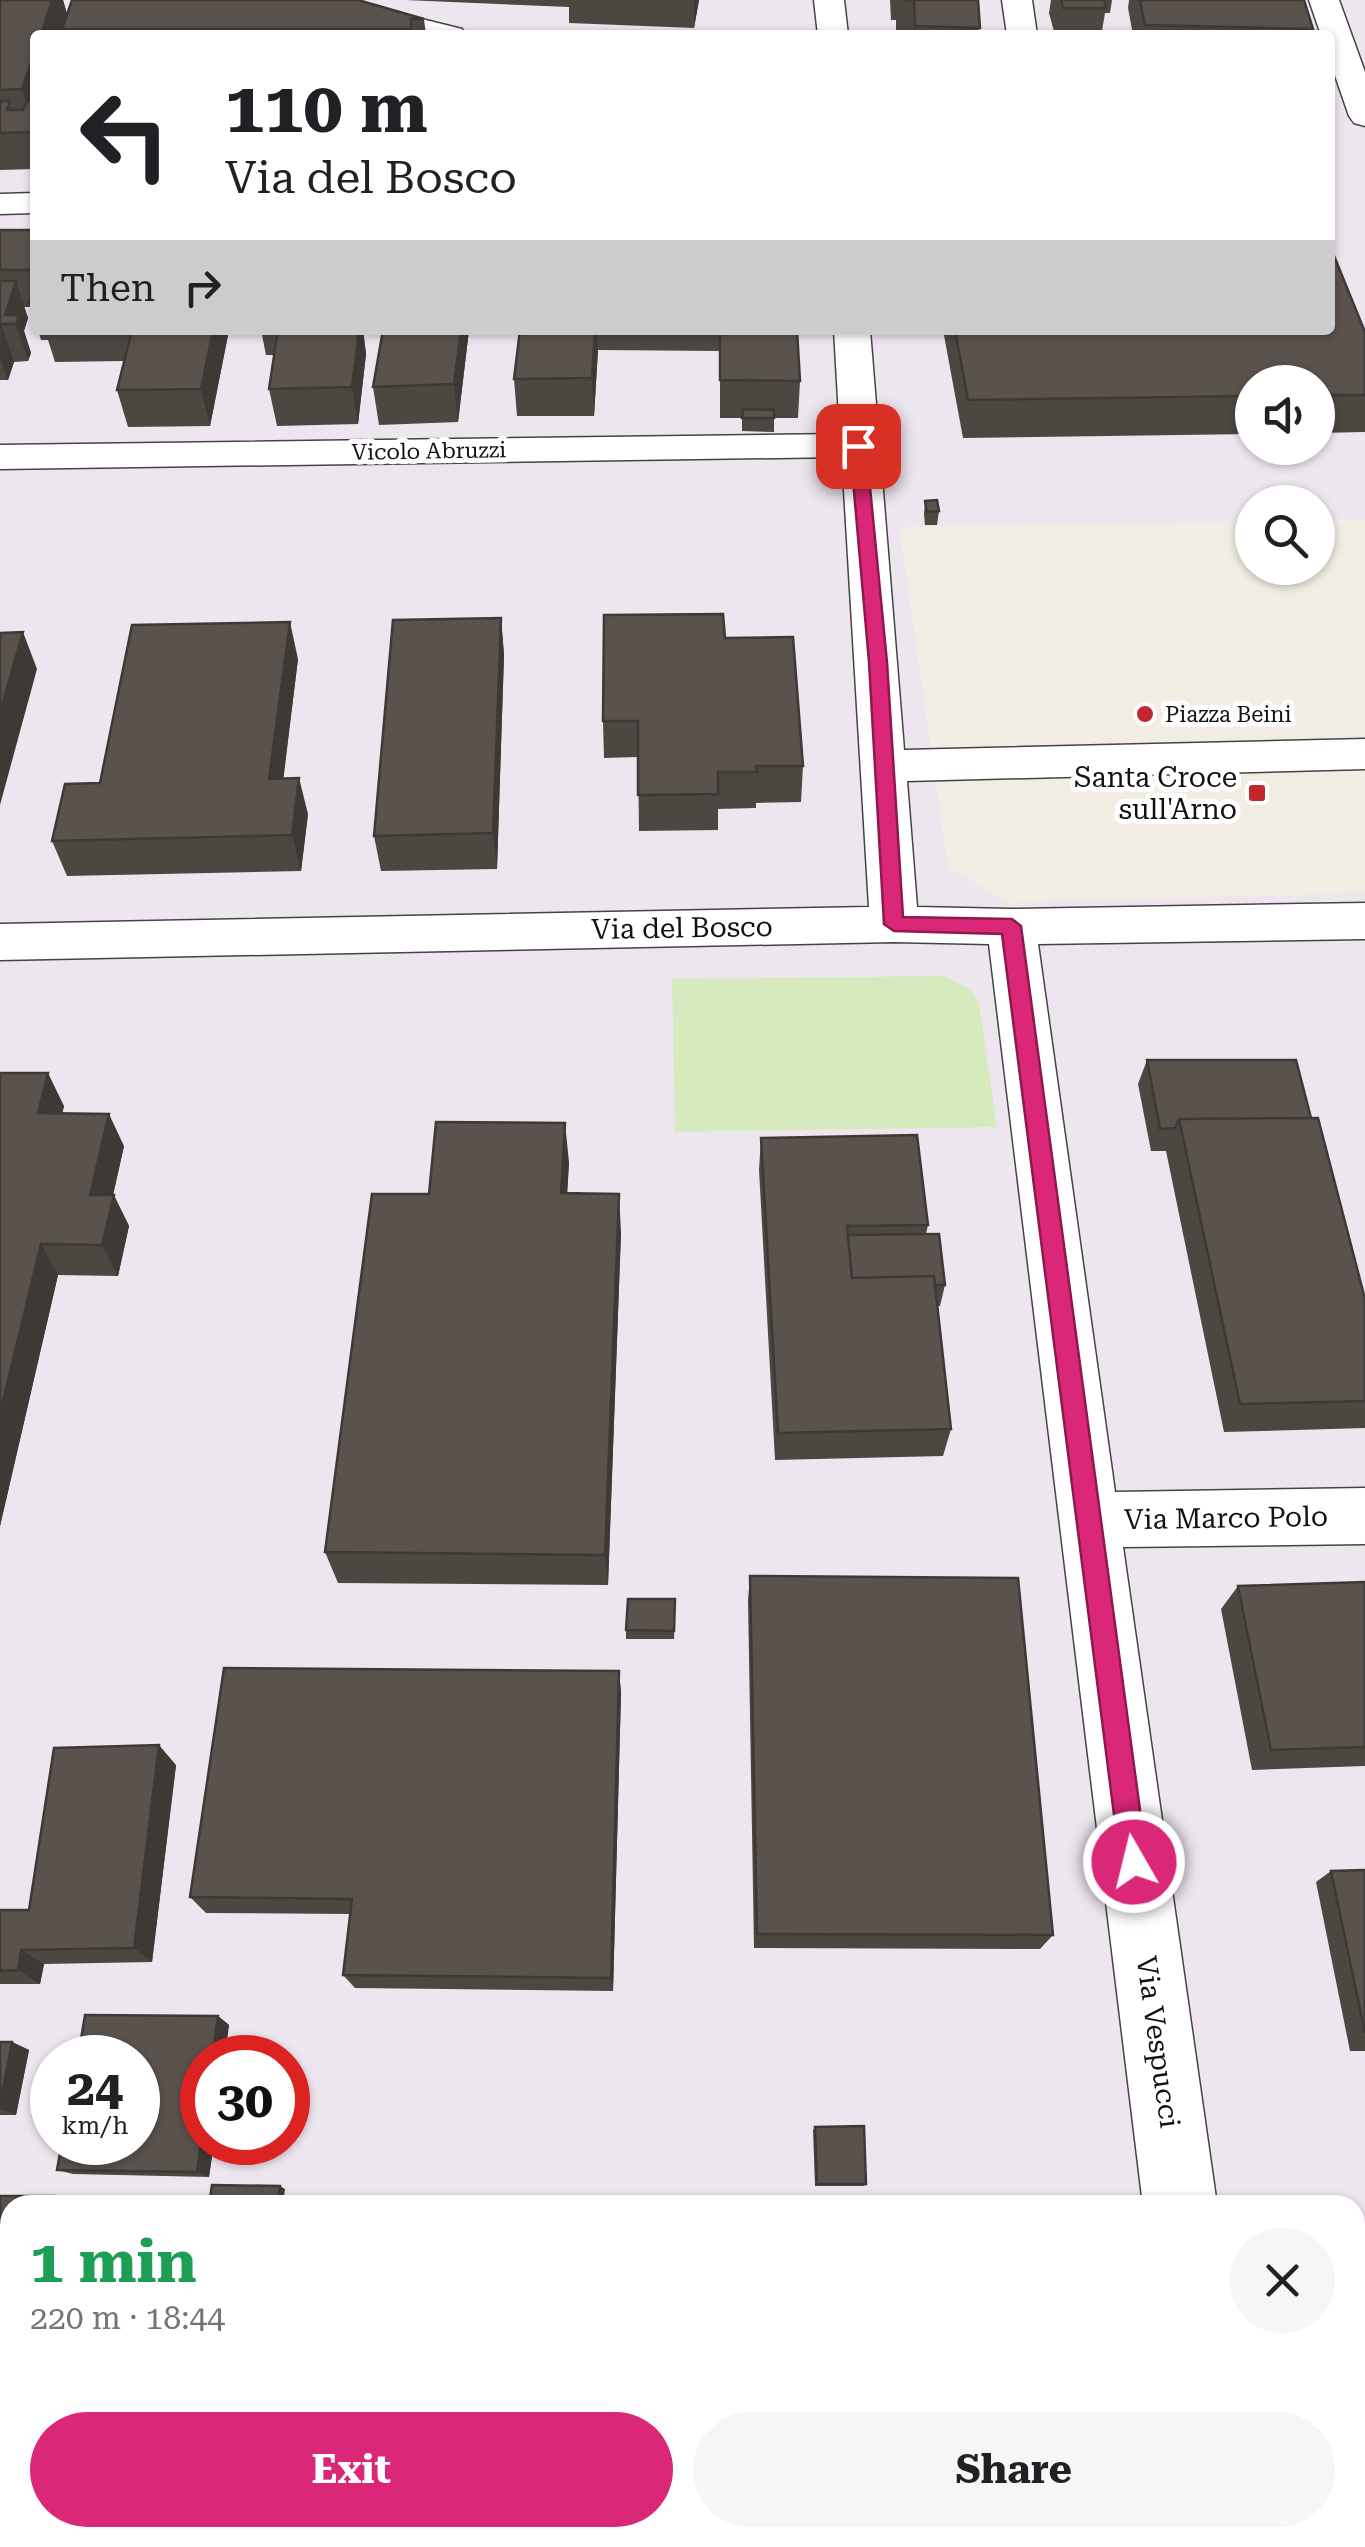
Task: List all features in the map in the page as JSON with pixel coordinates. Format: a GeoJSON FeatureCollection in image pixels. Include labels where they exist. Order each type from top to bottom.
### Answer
{"type":"FeatureCollection","features":[{"type":"Feature","properties":{"kind":"street"},"geometry":{"type":"LineString","coordinates":[[275,0],[341,8],[431,30]]}},
{"type":"Feature","properties":{"kind":"street"},"geometry":{"type":"LineString","coordinates":[[829,0],[832,30]]}},
{"type":"Feature","properties":{"kind":"street"},"geometry":{"type":"LineString","coordinates":[[1017,0],[1021,30]]}},
{"type":"Feature","properties":{"kind":"street"},"geometry":{"type":"LineString","coordinates":[[1324,0],[1333,30]]}},
{"type":"Feature","properties":{"kind":"street"},"geometry":{"type":"LineString","coordinates":[[1335,37],[1354,101]]}},
{"type":"Feature","properties":{"kind":"street"},"geometry":{"type":"LineString","coordinates":[[0,204],[30,203]]}},
{"type":"Feature","properties":{"kind":"street"},"geometry":{"type":"LineString","coordinates":[[852,335],[894,924]]}},
{"type":"Feature","properties":{"kind":"street","name":"Vicolo Abruzzi"},"geometry":{"type":"LineString","coordinates":[[0,457],[858,446]]}},
{"type":"Feature","properties":{"kind":"street"},"geometry":{"type":"LineString","coordinates":[[884,766],[1365,754]]}},
{"type":"Feature","properties":{"kind":"street","name":"Via del Bosco"},"geometry":{"type":"LineString","coordinates":[[0,942],[894,924],[1365,921]]}},
{"type":"Feature","properties":{"kind":"street","name":"Via Vespucci"},"geometry":{"type":"LineString","coordinates":[[1012,926],[1179,2195]]}},
{"type":"Feature","properties":{"kind":"street","name":"Via Marco Polo"},"geometry":{"type":"LineString","coordinates":[[1087,1520],[1365,1516]]}},
{"type":"Feature","properties":{"kind":"shaded area"},"geometry":{"type":"Polygon","coordinates":[[[0,0],[1365,0],[1365,2195],[0,2195],[0,0]]]}},
{"type":"Feature","properties":{"kind":"shaded area","name":"Piazza Beini"},"geometry":{"type":"Polygon","coordinates":[[[1335,520],[1365,520],[1365,893],[1007,903],[948,866],[899,527],[1235,521],[1235,585],[1335,585],[1335,520]]]}},
{"type":"Feature","properties":{"kind":"green space"},"geometry":{"type":"Polygon","coordinates":[[[944,976],[971,990],[979,1003],[997,1127],[675,1132],[672,979],[944,976]]]}},
{"type":"Feature","properties":{"kind":"building"},"geometry":{"type":"Polygon","coordinates":[[[0,0],[52,0],[43,30],[30,30],[30,66],[22,89],[0,90],[0,0]]]}},
{"type":"Feature","properties":{"kind":"building"},"geometry":{"type":"Polygon","coordinates":[[[72,0],[358,0],[424,19],[411,19],[411,29],[62,29],[72,0]]]}},
{"type":"Feature","properties":{"kind":"building"},"geometry":{"type":"Polygon","coordinates":[[[914,0],[978,0],[980,28],[915,26],[914,0]]]}},
{"type":"Feature","properties":{"kind":"building"},"geometry":{"type":"Polygon","coordinates":[[[1061,0],[1104,0],[1106,8],[1063,8],[1061,0]]]}},
{"type":"Feature","properties":{"kind":"building"},"geometry":{"type":"Polygon","coordinates":[[[1140,0],[1304,0],[1313,29],[1145,25],[1140,0]]]}},
{"type":"Feature","properties":{"kind":"building"},"geometry":{"type":"Polygon","coordinates":[[[0,101],[10,101],[7,110],[23,110],[30,101],[30,132],[0,133],[0,101]]]}},
{"type":"Feature","properties":{"kind":"building"},"geometry":{"type":"Polygon","coordinates":[[[0,230],[30,230],[30,270],[0,270],[0,230]]]}},
{"type":"Feature","properties":{"kind":"building"},"geometry":{"type":"Polygon","coordinates":[[[1335,258],[1365,332],[1365,395],[1335,395],[1335,365],[1235,365],[1235,396],[968,400],[956,335],[1335,335],[1335,258]]]}},
{"type":"Feature","properties":{"kind":"building"},"geometry":{"type":"Polygon","coordinates":[[[0,281],[16,281],[5,315],[19,315],[16,324],[1,324],[0,328],[0,281]]]}},
{"type":"Feature","properties":{"kind":"building"},"geometry":{"type":"Polygon","coordinates":[[[131,335],[212,335],[201,389],[117,390],[131,335]]]}},
{"type":"Feature","properties":{"kind":"building"},"geometry":{"type":"Polygon","coordinates":[[[277,335],[358,335],[352,387],[269,389],[277,335]]]}},
{"type":"Feature","properties":{"kind":"building"},"geometry":{"type":"Polygon","coordinates":[[[382,335],[460,335],[454,384],[373,387],[382,335]]]}},
{"type":"Feature","properties":{"kind":"building"},"geometry":{"type":"Polygon","coordinates":[[[519,335],[595,335],[592,378],[514,379],[519,335]]]}},
{"type":"Feature","properties":{"kind":"building"},"geometry":{"type":"Polygon","coordinates":[[[720,335],[797,335],[800,381],[720,380],[720,335]]]}},
{"type":"Feature","properties":{"kind":"building"},"geometry":{"type":"Polygon","coordinates":[[[743,409],[774,410],[774,418],[742,418],[743,409]]]}},
{"type":"Feature","properties":{"kind":"building"},"geometry":{"type":"Polygon","coordinates":[[[937,500],[939,511],[927,512],[925,501],[937,500]]]}},
{"type":"Feature","properties":{"kind":"building"},"geometry":{"type":"Polygon","coordinates":[[[723,614],[725,638],[793,637],[803,766],[756,766],[757,772],[718,772],[718,794],[638,795],[638,721],[603,721],[604,615],[723,614]]]}},
{"type":"Feature","properties":{"kind":"building"},"geometry":{"type":"Polygon","coordinates":[[[501,618],[493,833],[374,836],[393,620],[501,618]]]}},
{"type":"Feature","properties":{"kind":"building"},"geometry":{"type":"Polygon","coordinates":[[[290,622],[269,779],[299,778],[292,835],[52,841],[65,784],[100,783],[132,625],[290,622]]]}},
{"type":"Feature","properties":{"kind":"building"},"geometry":{"type":"Polygon","coordinates":[[[23,632],[0,712],[0,633],[23,632]]]}},
{"type":"Feature","properties":{"kind":"building"},"geometry":{"type":"Polygon","coordinates":[[[1147,1060],[1296,1060],[1311,1118],[1179,1119],[1175,1128],[1160,1129],[1147,1060]]]}},
{"type":"Feature","properties":{"kind":"building"},"geometry":{"type":"Polygon","coordinates":[[[0,1073],[48,1073],[38,1113],[109,1114],[90,1195],[114,1195],[102,1245],[41,1244],[0,1413],[0,1073]]]}},
{"type":"Feature","properties":{"kind":"building"},"geometry":{"type":"Polygon","coordinates":[[[1318,1118],[1365,1299],[1365,1401],[1240,1404],[1179,1119],[1318,1118]]]}},
{"type":"Feature","properties":{"kind":"building"},"geometry":{"type":"Polygon","coordinates":[[[436,1122],[565,1123],[561,1193],[619,1194],[605,1555],[325,1552],[372,1194],[429,1194],[436,1122]]]}},
{"type":"Feature","properties":{"kind":"building"},"geometry":{"type":"Polygon","coordinates":[[[917,1135],[928,1225],[847,1226],[852,1278],[934,1276],[951,1429],[778,1433],[761,1138],[917,1135]]]}},
{"type":"Feature","properties":{"kind":"building"},"geometry":{"type":"Polygon","coordinates":[[[939,1234],[945,1285],[935,1285],[934,1276],[852,1278],[848,1235],[939,1234]]]}},
{"type":"Feature","properties":{"kind":"building"},"geometry":{"type":"Polygon","coordinates":[[[750,1576],[1018,1578],[1053,1935],[757,1934],[750,1576]]]}},
{"type":"Feature","properties":{"kind":"building"},"geometry":{"type":"Polygon","coordinates":[[[1365,1582],[1365,1747],[1271,1750],[1238,1586],[1365,1582]]]}},
{"type":"Feature","properties":{"kind":"building"},"geometry":{"type":"Polygon","coordinates":[[[628,1599],[675,1599],[674,1631],[626,1630],[628,1599]]]}},
{"type":"Feature","properties":{"kind":"building"},"geometry":{"type":"Polygon","coordinates":[[[224,1668],[619,1671],[611,1978],[343,1975],[352,1899],[190,1897],[224,1668]]]}},
{"type":"Feature","properties":{"kind":"building"},"geometry":{"type":"Polygon","coordinates":[[[159,1745],[134,1948],[21,1950],[18,1970],[0,1971],[0,1910],[29,1910],[54,1748],[159,1745]]]}},
{"type":"Feature","properties":{"kind":"building"},"geometry":{"type":"Polygon","coordinates":[[[1365,1870],[1365,2033],[1331,1871],[1365,1870]]]}},
{"type":"Feature","properties":{"kind":"building"},"geometry":{"type":"Polygon","coordinates":[[[85,2015],[218,2016],[215,2035],[180,2035],[180,2165],[198,2165],[197,2172],[57,2170],[58,2165],[160,2165],[160,2035],[82,2035],[85,2015]]]}},
{"type":"Feature","properties":{"kind":"building"},"geometry":{"type":"Polygon","coordinates":[[[0,2042],[12,2042],[0,2105],[0,2042]]]}},
{"type":"Feature","properties":{"kind":"building"},"geometry":{"type":"Polygon","coordinates":[[[864,2126],[866,2184],[817,2184],[815,2127],[864,2126]]]}},
{"type":"Feature","properties":{"kind":"building"},"geometry":{"type":"Polygon","coordinates":[[[212,2185],[280,2186],[279,2195],[210,2195],[212,2185]]]}},
{"type":"Feature","properties":{"kind":"place","name":"Piazza Beini"},"geometry":{"type":"Point","coordinates":[1145,714]}},
{"type":"Feature","properties":{"kind":"place","name":"Santa Croce sull'Arno"},"geometry":{"type":"Point","coordinates":[1257,793]}},
{"type":"Feature","properties":{"kind":"route"},"geometry":{"type":"LineString","coordinates":[[858,446],[878,662],[894,924],[1012,926],[1134,1862]]}}]}
